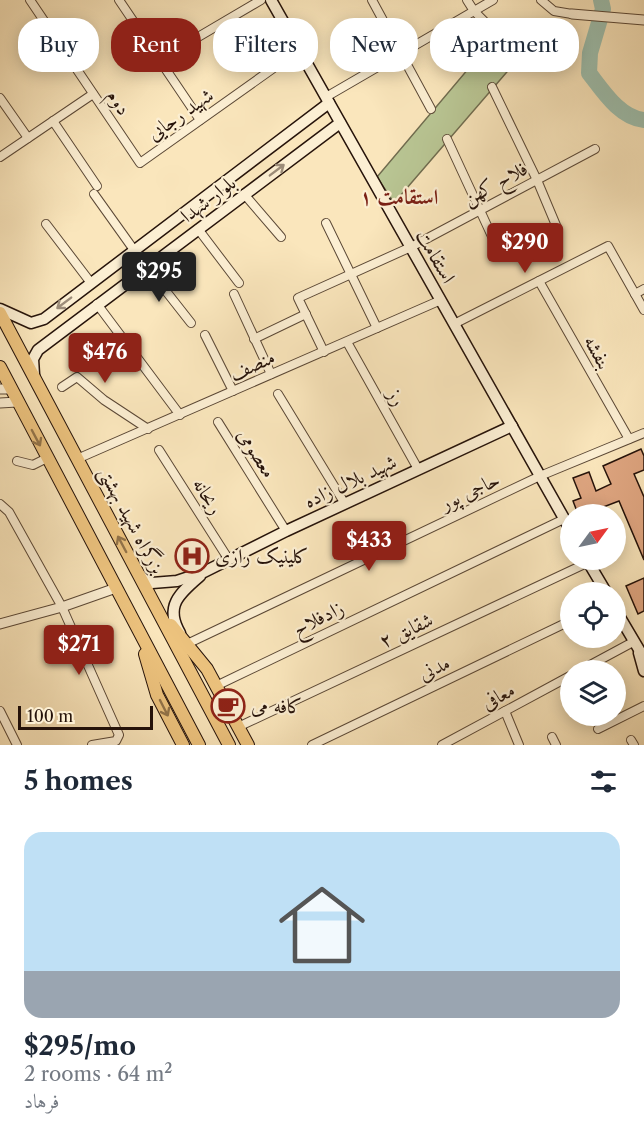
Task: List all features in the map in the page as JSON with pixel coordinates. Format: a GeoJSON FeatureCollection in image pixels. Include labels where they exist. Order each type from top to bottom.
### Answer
{"type":"FeatureCollection","features":[{"type":"Feature","properties":{"kind":"highway","name":"بزرگراه شهید بهشتی"},"geometry":{"type":"LineString","coordinates":[[0,311],[229,745]]}},
{"type":"Feature","properties":{"kind":"highway"},"geometry":{"type":"LineString","coordinates":[[0,367],[5,389],[17,402],[199,745]]}},
{"type":"Feature","properties":{"kind":"highway"},"geometry":{"type":"LineString","coordinates":[[155,605],[205,666],[248,745]]}},
{"type":"Feature","properties":{"kind":"highway"},"geometry":{"type":"LineString","coordinates":[[139,632],[157,695],[183,745]]}},
{"type":"Feature","properties":{"kind":"main road","name":"استقامت"},"geometry":{"type":"LineString","coordinates":[[271,0],[281,18]]}},
{"type":"Feature","properties":{"kind":"main road","name":"استقامت"},"geometry":{"type":"LineString","coordinates":[[311,72],[560,512]]}},
{"type":"Feature","properties":{"kind":"main road","name":"بلوار شهدا"},"geometry":{"type":"LineString","coordinates":[[0,311],[31,323],[38,321],[91,283],[327,100]]}},
{"type":"Feature","properties":{"kind":"main road","name":"بلوار شهدا"},"geometry":{"type":"LineString","coordinates":[[36,381],[33,364],[38,350],[340,123]]}},
{"type":"Feature","properties":{"kind":"main road","name":"شهید بلال زاده"},"geometry":{"type":"LineString","coordinates":[[137,572],[147,582],[152,583],[177,580],[204,572],[286,531],[512,426]]}},
{"type":"Feature","properties":{"kind":"main road","name":"شهید بلال زاده"},"geometry":{"type":"LineString","coordinates":[[187,644],[176,627],[173,615],[174,604],[183,590],[204,572]]}},
{"type":"Feature","properties":{"kind":"main road"},"geometry":{"type":"LineString","coordinates":[[626,629],[638,650],[644,671]]}},
{"type":"Feature","properties":{"kind":"street","name":"دوم"},"geometry":{"type":"LineString","coordinates":[[30,0],[140,163]]}},
{"type":"Feature","properties":{"kind":"street"},"geometry":{"type":"LineString","coordinates":[[119,0],[200,120]]}},
{"type":"Feature","properties":{"kind":"street"},"geometry":{"type":"LineString","coordinates":[[201,35],[261,0]]}},
{"type":"Feature","properties":{"kind":"street"},"geometry":{"type":"LineString","coordinates":[[372,0],[382,18]]}},
{"type":"Feature","properties":{"kind":"street"},"geometry":{"type":"LineString","coordinates":[[466,0],[481,18]]}},
{"type":"Feature","properties":{"kind":"street"},"geometry":{"type":"LineString","coordinates":[[418,44],[493,0]]}},
{"type":"Feature","properties":{"kind":"street"},"geometry":{"type":"LineString","coordinates":[[541,0],[554,11],[644,20]]}},
{"type":"Feature","properties":{"kind":"street","name":"شهید رجایی"},"geometry":{"type":"LineString","coordinates":[[140,163],[268,72]]}},
{"type":"Feature","properties":{"kind":"street"},"geometry":{"type":"LineString","coordinates":[[327,100],[373,72]]}},
{"type":"Feature","properties":{"kind":"street"},"geometry":{"type":"LineString","coordinates":[[411,72],[431,109]]}},
{"type":"Feature","properties":{"kind":"street"},"geometry":{"type":"LineString","coordinates":[[492,87],[537,180],[558,230]]}},
{"type":"Feature","properties":{"kind":"street"},"geometry":{"type":"LineString","coordinates":[[0,157],[93,94]]}},
{"type":"Feature","properties":{"kind":"street"},"geometry":{"type":"LineString","coordinates":[[0,98],[28,138]]}},
{"type":"Feature","properties":{"kind":"street"},"geometry":{"type":"LineString","coordinates":[[53,122],[98,186]]}},
{"type":"Feature","properties":{"kind":"street"},"geometry":{"type":"LineString","coordinates":[[447,139],[496,245]]}},
{"type":"Feature","properties":{"kind":"street","name":"فلاح کهن"},"geometry":{"type":"LineString","coordinates":[[306,314],[298,298],[411,247],[595,149]]}},
{"type":"Feature","properties":{"kind":"street"},"geometry":{"type":"LineString","coordinates":[[93,194],[134,250]]}},
{"type":"Feature","properties":{"kind":"street"},"geometry":{"type":"LineString","coordinates":[[244,194],[281,237]]}},
{"type":"Feature","properties":{"kind":"street"},"geometry":{"type":"LineString","coordinates":[[326,223],[377,328]]}},
{"type":"Feature","properties":{"kind":"street"},"geometry":{"type":"LineString","coordinates":[[46,224],[91,283]]}},
{"type":"Feature","properties":{"kind":"street"},"geometry":{"type":"LineString","coordinates":[[198,229],[239,283]]}},
{"type":"Feature","properties":{"kind":"street"},"geometry":{"type":"LineString","coordinates":[[454,324],[608,246],[644,310]]}},
{"type":"Feature","properties":{"kind":"street"},"geometry":{"type":"LineString","coordinates":[[147,267],[191,323]]}},
{"type":"Feature","properties":{"kind":"street","name":"بنفشه"},"geometry":{"type":"LineString","coordinates":[[539,281],[629,439]]}},
{"type":"Feature","properties":{"kind":"street"},"geometry":{"type":"LineString","coordinates":[[635,294],[644,289]]}},
{"type":"Feature","properties":{"kind":"street"},"geometry":{"type":"LineString","coordinates":[[234,294],[271,374]]}},
{"type":"Feature","properties":{"kind":"street","name":"منصف"},"geometry":{"type":"LineString","coordinates":[[77,459],[441,300]]}},
{"type":"Feature","properties":{"kind":"street"},"geometry":{"type":"LineString","coordinates":[[97,304],[180,414]]}},
{"type":"Feature","properties":{"kind":"street"},"geometry":{"type":"LineString","coordinates":[[254,339],[306,314],[324,352]]}},
{"type":"Feature","properties":{"kind":"street"},"geometry":{"type":"LineString","coordinates":[[205,335],[233,391]]}},
{"type":"Feature","properties":{"kind":"street"},"geometry":{"type":"LineString","coordinates":[[92,363],[124,340]]}},
{"type":"Feature","properties":{"kind":"street","name":"رز"},"geometry":{"type":"LineString","coordinates":[[347,342],[418,469]]}},
{"type":"Feature","properties":{"kind":"street"},"geometry":{"type":"LineString","coordinates":[[62,387],[77,377],[104,400],[148,429]]}},
{"type":"Feature","properties":{"kind":"street"},"geometry":{"type":"LineString","coordinates":[[278,394],[345,504]]}},
{"type":"Feature","properties":{"kind":"street"},"geometry":{"type":"LineString","coordinates":[[0,403],[17,402]]}},
{"type":"Feature","properties":{"kind":"street","name":"معصومی"},"geometry":{"type":"LineString","coordinates":[[219,422],[286,531]]}},
{"type":"Feature","properties":{"kind":"street"},"geometry":{"type":"LineString","coordinates":[[540,476],[644,433]]}},
{"type":"Feature","properties":{"kind":"street","name":"ریحانه"},"geometry":{"type":"LineString","coordinates":[[159,450],[229,560]]}},
{"type":"Feature","properties":{"kind":"street"},"geometry":{"type":"LineString","coordinates":[[17,460],[33,465],[47,458]]}},
{"type":"Feature","properties":{"kind":"street","name":"حاجی پور"},"geometry":{"type":"LineString","coordinates":[[187,644],[540,476]]}},
{"type":"Feature","properties":{"kind":"street"},"geometry":{"type":"LineString","coordinates":[[0,504],[9,512],[62,607],[118,740],[92,745]]}},
{"type":"Feature","properties":{"kind":"street","name":"زادفلاح"},"geometry":{"type":"LineString","coordinates":[[216,686],[560,527]]}},
{"type":"Feature","properties":{"kind":"street","name":"شقایق ۲"},"geometry":{"type":"LineString","coordinates":[[238,727],[569,570]]}},
{"type":"Feature","properties":{"kind":"street"},"geometry":{"type":"LineString","coordinates":[[0,624],[62,607],[116,588]]}},
{"type":"Feature","properties":{"kind":"street","name":"مدنی"},"geometry":{"type":"LineString","coordinates":[[312,745],[560,626]]}},
{"type":"Feature","properties":{"kind":"street"},"geometry":{"type":"LineString","coordinates":[[610,660],[638,650]]}},
{"type":"Feature","properties":{"kind":"street","name":"معافی"},"geometry":{"type":"LineString","coordinates":[[442,745],[560,681]]}},
{"type":"Feature","properties":{"kind":"street"},"geometry":{"type":"LineString","coordinates":[[598,729],[644,706]]}},
{"type":"Feature","properties":{"kind":"street"},"geometry":{"type":"LineString","coordinates":[[0,711],[17,745]]}},
{"type":"Feature","properties":{"kind":"street"},"geometry":{"type":"LineString","coordinates":[[505,711],[519,745]]}},
{"type":"Feature","properties":{"kind":"street"},"geometry":{"type":"LineString","coordinates":[[552,737],[556,745]]}},
{"type":"Feature","properties":{"kind":"green space"},"geometry":{"type":"Polygon","coordinates":[[[466,72],[507,72],[394,203],[377,177],[466,72]]]}},
{"type":"Feature","properties":{"kind":"building"},"geometry":{"type":"Polygon","coordinates":[[[641,449],[644,456],[644,470],[634,474],[644,497],[644,560],[626,518],[626,504],[620,504],[619,501],[611,504],[574,504],[573,501],[581,498],[573,478],[589,472],[596,491],[611,484],[603,466],[641,449]]]}},
{"type":"Feature","properties":{"kind":"building"},"geometry":{"type":"Polygon","coordinates":[[[644,578],[644,611],[638,614],[626,586],[644,578]]]}},
{"type":"Feature","properties":{"kind":"waterway"},"geometry":{"type":"LineString","coordinates":[[601,0],[603,9],[590,53],[589,73],[620,109],[635,118],[644,120]]}},
{"type":"Feature","properties":{"kind":"place","name":"کلینیک رازی"},"geometry":{"type":"Point","coordinates":[192,556]}},
{"type":"Feature","properties":{"kind":"place","name":"کافه می"},"geometry":{"type":"Point","coordinates":[228,706]}},
{"type":"Feature","properties":{"kind":"district","name":"استقامت ۱"},"geometry":{"type":"Point","coordinates":[399,197]}}]}
